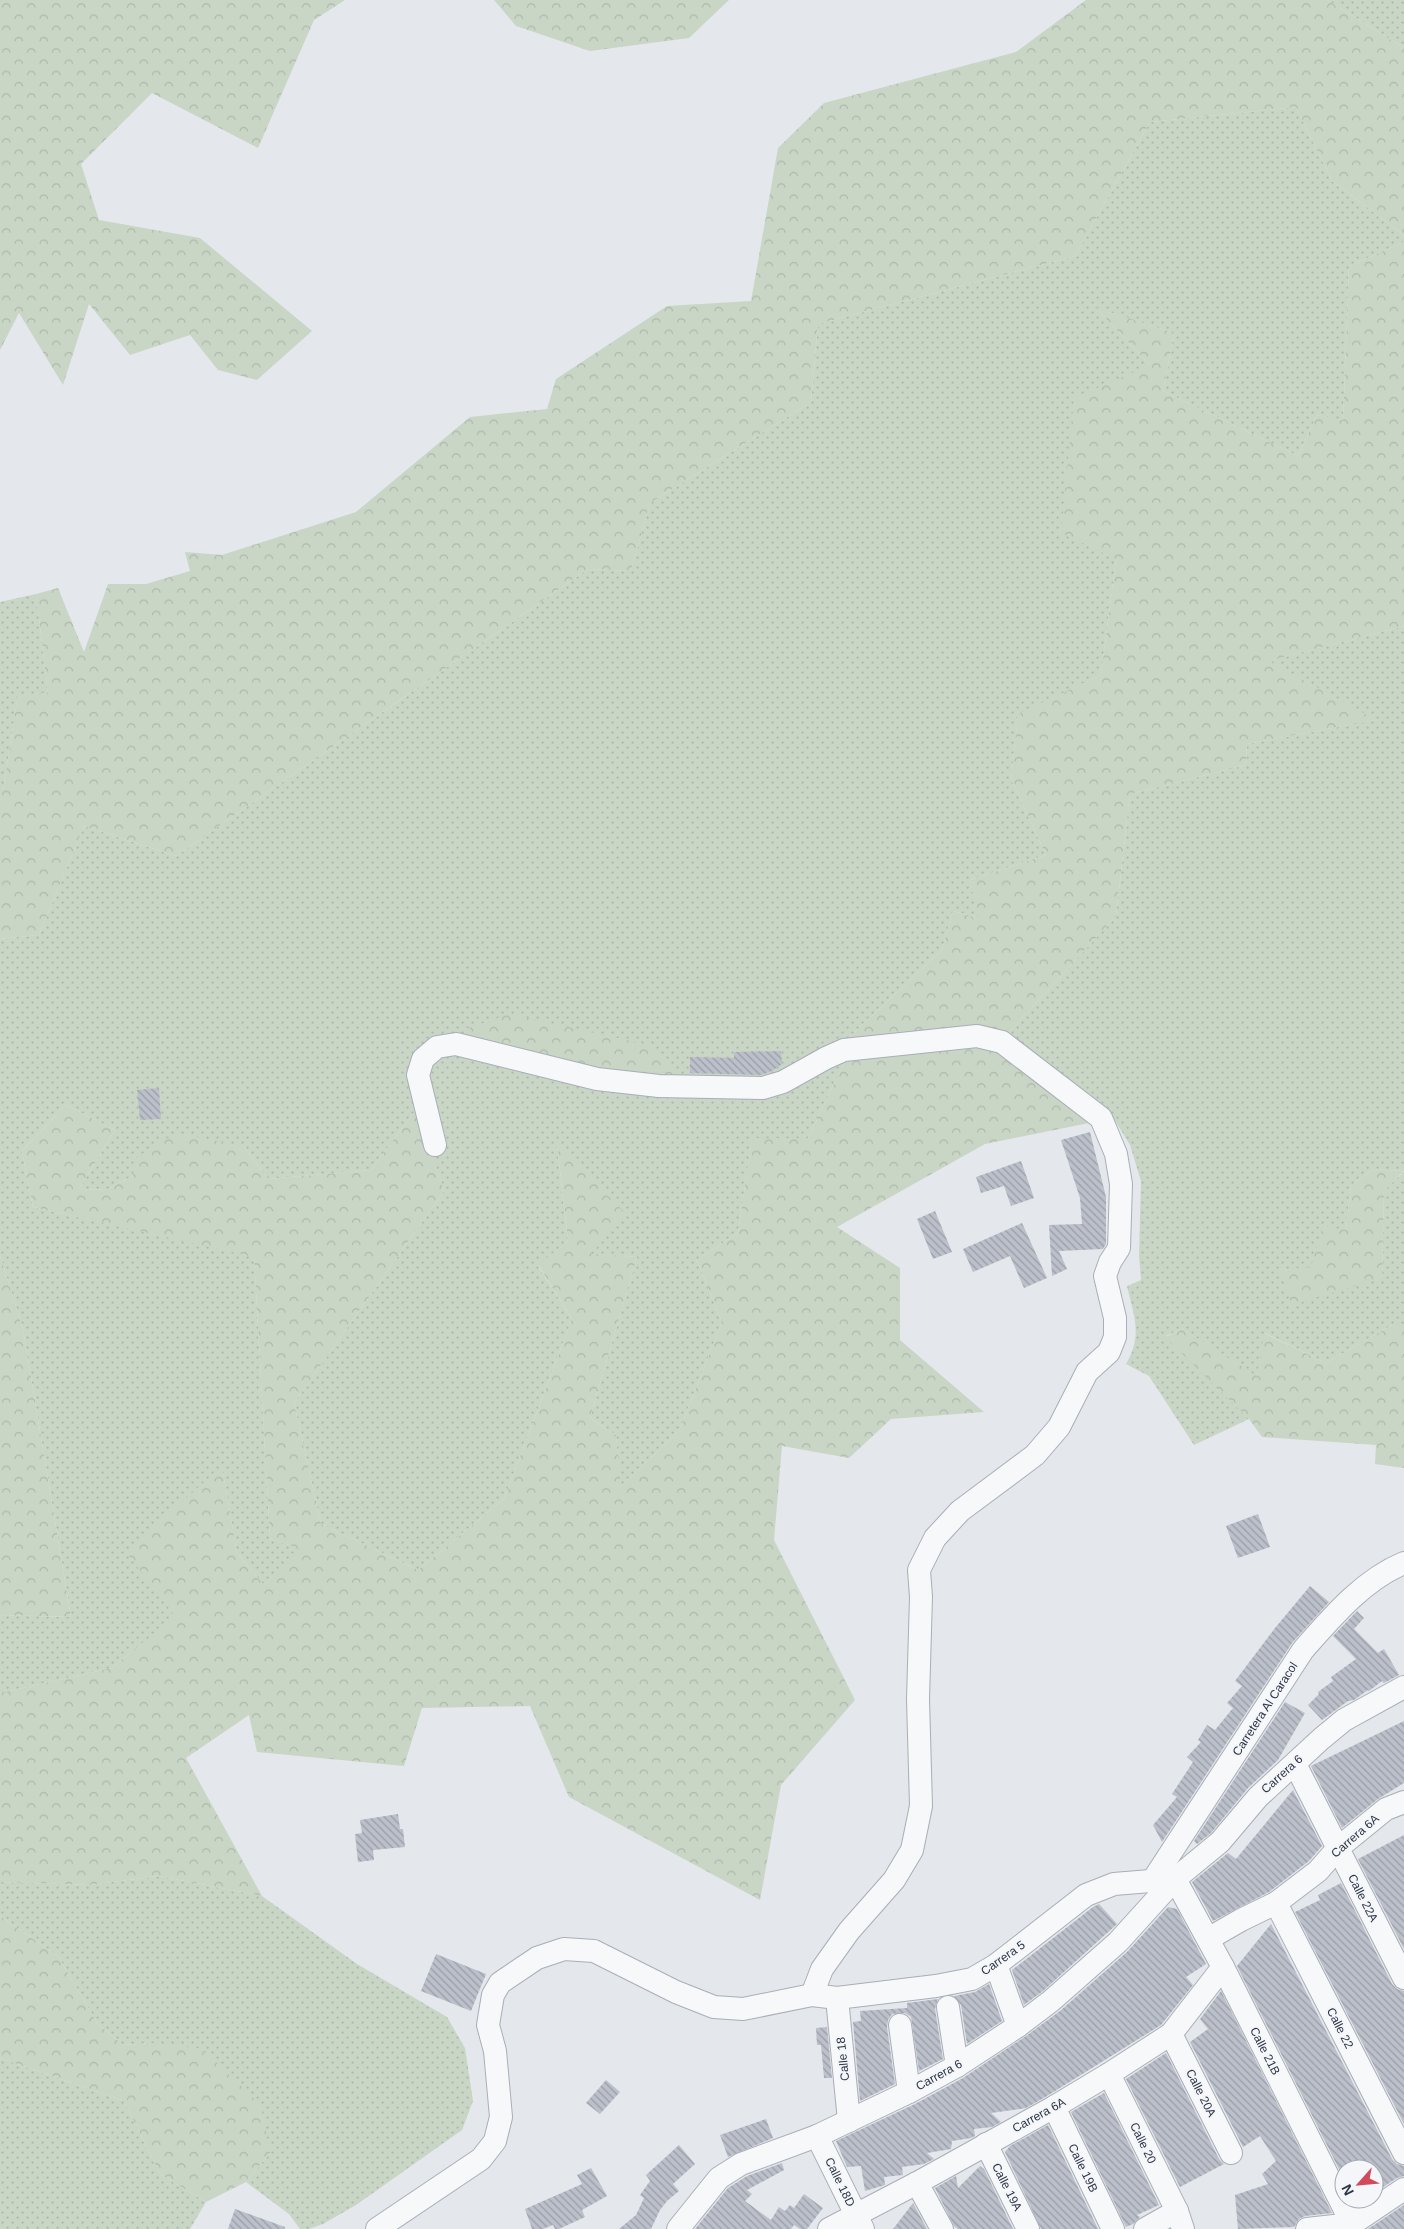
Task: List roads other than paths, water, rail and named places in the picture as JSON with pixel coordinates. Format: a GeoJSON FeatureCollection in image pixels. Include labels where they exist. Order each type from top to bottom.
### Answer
{"type":"FeatureCollection","features":[{"type":"Feature","properties":{"kind":"street"},"geometry":{"type":"LineString","coordinates":[[435,1145],[418,1075],[423,1059],[438,1047],[456,1044],[597,1078],[658,1086],[763,1088],[783,1082],[844,1050],[977,1036],[1002,1042],[1100,1118],[1116,1154],[1120,1184],[1119,1248],[1110,1262],[1105,1276],[1115,1318],[1115,1337],[1110,1352],[1087,1372],[1059,1428],[1035,1455],[960,1511],[935,1538],[919,1570],[921,1597],[918,1700],[921,1806],[912,1850],[894,1880],[849,1931],[822,1969],[812,1995]]}},
{"type":"Feature","properties":{"kind":"street","name":"Carretera Al Caracol"},"geometry":{"type":"LineString","coordinates":[[1153,1880],[1303,1650],[1358,1593],[1389,1569],[1404,1563]]}},
{"type":"Feature","properties":{"kind":"street","name":"Carrera 6"},"geometry":{"type":"LineString","coordinates":[[678,2229],[719,2178],[741,2164],[817,2136],[910,2092],[957,2066],[1018,2026],[1051,2001],[1118,1942],[1175,1879],[1220,1842],[1258,1797],[1321,1739],[1344,1720],[1404,1687]]}},
{"type":"Feature","properties":{"kind":"street","name":"Calle 22A"},"geometry":{"type":"LineString","coordinates":[[1295,1764],[1404,1978]]}},
{"type":"Feature","properties":{"kind":"street","name":"Carrera 6A"},"geometry":{"type":"LineString","coordinates":[[1208,1939],[1276,1903],[1318,1871],[1338,1848],[1386,1809],[1404,1802]]}},
{"type":"Feature","properties":{"kind":"street"},"geometry":{"type":"LineString","coordinates":[[1153,1880],[1175,1879]]}},
{"type":"Feature","properties":{"kind":"street","name":"Calle 21B"},"geometry":{"type":"LineString","coordinates":[[1175,1879],[1223,1967],[1352,2224]]}},
{"type":"Feature","properties":{"kind":"street","name":"Carrera 5"},"geometry":{"type":"LineString","coordinates":[[377,2229],[481,2159],[495,2141],[501,2116],[496,2051],[488,2025],[493,1995],[500,1984],[537,1958],[564,1949],[594,1951],[676,1992],[714,2007],[743,2010],[812,1995],[837,1998],[936,1986],[972,1979],[996,1965],[1086,1896],[1114,1884],[1153,1880]]}},
{"type":"Feature","properties":{"kind":"street","name":"Calle 22"},"geometry":{"type":"LineString","coordinates":[[1276,1903],[1404,2153]]}},
{"type":"Feature","properties":{"kind":"street"},"geometry":{"type":"LineString","coordinates":[[996,1965],[1018,2026]]}},
{"type":"Feature","properties":{"kind":"street","name":"Carrera 6A"},"geometry":{"type":"LineString","coordinates":[[829,2229],[860,2223],[917,2183],[1054,2107],[1171,2034],[1223,1967]]}},
{"type":"Feature","properties":{"kind":"street","name":"Calle 18"},"geometry":{"type":"LineString","coordinates":[[837,1998],[849,2121]]}},
{"type":"Feature","properties":{"kind":"street"},"geometry":{"type":"LineString","coordinates":[[948,2007],[957,2066]]}},
{"type":"Feature","properties":{"kind":"street"},"geometry":{"type":"LineString","coordinates":[[900,2025],[910,2092]]}},
{"type":"Feature","properties":{"kind":"street","name":"Calle 20A"},"geometry":{"type":"LineString","coordinates":[[1171,2034],[1231,2153]]}},
{"type":"Feature","properties":{"kind":"street","name":"Calle 20"},"geometry":{"type":"LineString","coordinates":[[1109,2074],[1180,2220]]}},
{"type":"Feature","properties":{"kind":"street","name":"Calle 19B"},"geometry":{"type":"LineString","coordinates":[[1054,2107],[1113,2229]]}},
{"type":"Feature","properties":{"kind":"street","name":"Calle 18D"},"geometry":{"type":"LineString","coordinates":[[817,2136],[860,2223]]}},
{"type":"Feature","properties":{"kind":"street","name":"Calle 19A"},"geometry":{"type":"LineString","coordinates":[[986,2144],[1028,2229]]}},
{"type":"Feature","properties":{"kind":"street"},"geometry":{"type":"LineString","coordinates":[[917,2183],[942,2229]]}},
{"type":"Feature","properties":{"kind":"street"},"geometry":{"type":"LineString","coordinates":[[1307,2229],[1352,2224],[1404,2189]]}},
{"type":"Feature","properties":{"kind":"street"},"geometry":{"type":"LineString","coordinates":[[1145,2229],[1180,2220]]}}]}
